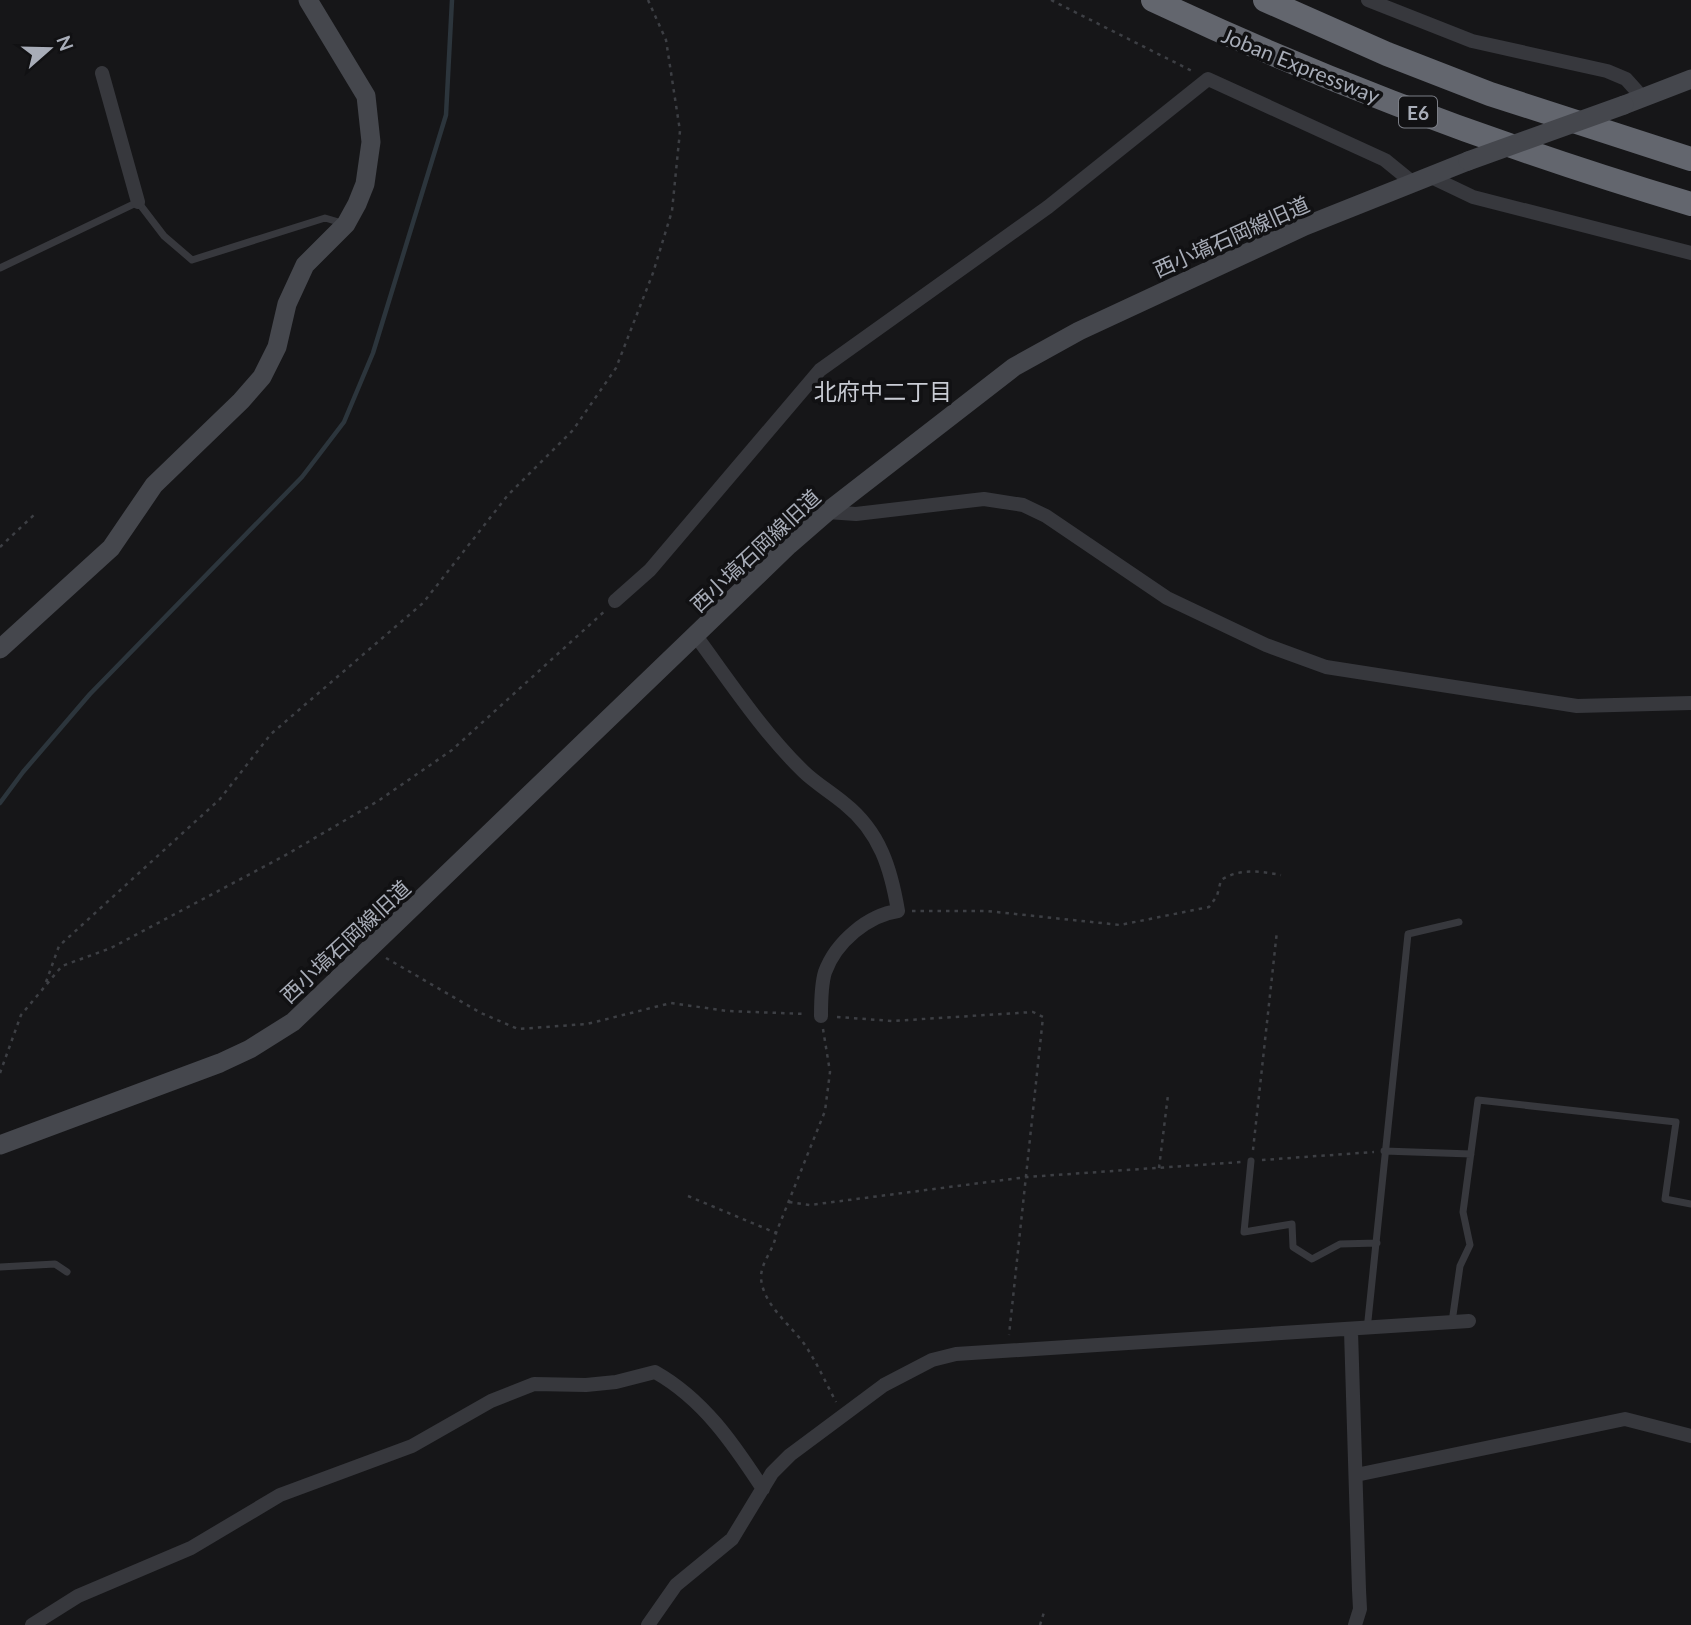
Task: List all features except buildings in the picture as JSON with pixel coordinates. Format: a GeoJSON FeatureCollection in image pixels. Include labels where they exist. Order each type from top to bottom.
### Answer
{"type":"FeatureCollection","features":[{"type":"Feature","properties":{"kind":"highway","name":"Joban Expressway"},"geometry":{"type":"LineString","coordinates":[[1153,0],[1210,27],[1388,100],[1587,173],[1691,204]]}},
{"type":"Feature","properties":{"kind":"highway","name":"Joban Expressway"},"geometry":{"type":"LineString","coordinates":[[1265,0],[1387,54],[1490,94],[1691,159]]}},
{"type":"Feature","properties":{"kind":"street"},"geometry":{"type":"LineString","coordinates":[[0,649],[111,548],[154,485],[241,401],[262,377],[278,346],[287,304],[305,265],[346,224],[365,184],[371,142],[366,96],[308,0]]}},
{"type":"Feature","properties":{"kind":"street"},"geometry":{"type":"LineString","coordinates":[[1367,0],[1472,41],[1607,71],[1626,79],[1643,98]]}},
{"type":"Feature","properties":{"kind":"street"},"geometry":{"type":"LineString","coordinates":[[102,73],[138,202]]}},
{"type":"Feature","properties":{"kind":"street"},"geometry":{"type":"LineString","coordinates":[[615,601],[650,569],[820,370],[1048,207],[1208,79],[1385,160],[1420,179],[1473,197],[1691,253]]}},
{"type":"Feature","properties":{"kind":"street","name":"西小塙石岡線旧道"},"geometry":{"type":"LineString","coordinates":[[0,1145],[173,1082],[250,1049],[293,1021],[372,949],[827,512],[1014,368],[1079,331],[1305,226],[1420,179],[1691,79]]}},
{"type":"Feature","properties":{"kind":"street"},"geometry":{"type":"LineString","coordinates":[[827,512],[856,513],[984,499],[1004,501],[1046,516],[1167,598],[1266,645],[1326,667],[1577,706],[1691,703]]}},
{"type":"Feature","properties":{"kind":"street"},"geometry":{"type":"LineString","coordinates":[[696,636],[760,722],[803,772],[847,805],[867,825],[885,854],[893,876],[898,911],[881,913],[860,927],[833,958],[825,972],[821,1016]]}},
{"type":"Feature","properties":{"kind":"street"},"geometry":{"type":"LineString","coordinates":[[648,1625],[676,1585],[732,1539],[772,1473],[790,1455],[884,1385],[932,1360],[956,1354],[1367,1330],[1469,1321]]}},
{"type":"Feature","properties":{"kind":"street"},"geometry":{"type":"LineString","coordinates":[[1351,1331],[1360,1609],[1355,1625]]}},
{"type":"Feature","properties":{"kind":"street"},"geometry":{"type":"LineString","coordinates":[[33,1625],[78,1595],[191,1548],[280,1494],[412,1446],[491,1401],[534,1384],[586,1385],[616,1382],[655,1372],[677,1385],[696,1402],[731,1441],[763,1489]]}},
{"type":"Feature","properties":{"kind":"street"},"geometry":{"type":"LineString","coordinates":[[1356,1475],[1625,1419],[1691,1436]]}},
{"type":"Feature","properties":{"kind":"lane"},"geometry":{"type":"LineString","coordinates":[[0,268],[138,202],[164,236],[192,260],[325,218],[346,224]]}},
{"type":"Feature","properties":{"kind":"lane"},"geometry":{"type":"LineString","coordinates":[[1367,1330],[1408,934],[1459,922]]}},
{"type":"Feature","properties":{"kind":"lane"},"geometry":{"type":"LineString","coordinates":[[1452,1323],[1460,1266],[1471,1245],[1463,1212],[1478,1100],[1676,1122],[1665,1199],[1691,1204]]}},
{"type":"Feature","properties":{"kind":"lane"},"geometry":{"type":"LineString","coordinates":[[1384,1151],[1471,1154]]}},
{"type":"Feature","properties":{"kind":"lane"},"geometry":{"type":"LineString","coordinates":[[1251,1161],[1244,1232],[1292,1224],[1293,1247],[1312,1259],[1340,1244],[1377,1242]]}},
{"type":"Feature","properties":{"kind":"lane"},"geometry":{"type":"LineString","coordinates":[[0,1267],[55,1264],[67,1272]]}},
{"type":"Feature","properties":{"kind":"path"},"geometry":{"type":"LineString","coordinates":[[46,982],[60,946],[220,799],[271,734],[423,603],[508,495],[573,430],[616,368],[653,273],[672,211],[680,131],[666,40],[648,0]]}},
{"type":"Feature","properties":{"kind":"path"},"geometry":{"type":"LineString","coordinates":[[1051,0],[1208,79]]}},
{"type":"Feature","properties":{"kind":"path"},"geometry":{"type":"LineString","coordinates":[[0,547],[36,513]]}},
{"type":"Feature","properties":{"kind":"path"},"geometry":{"type":"LineString","coordinates":[[0,1073],[21,1015],[62,966],[136,935],[284,856],[378,801],[452,750],[615,601]]}},
{"type":"Feature","properties":{"kind":"path"},"geometry":{"type":"LineString","coordinates":[[898,911],[987,911],[1120,925],[1209,907],[1217,895],[1221,880],[1233,873],[1258,871],[1281,875]]}},
{"type":"Feature","properties":{"kind":"path"},"geometry":{"type":"LineString","coordinates":[[1251,1161],[1277,931]]}},
{"type":"Feature","properties":{"kind":"path"},"geometry":{"type":"LineString","coordinates":[[372,949],[418,979],[518,1029],[587,1024],[671,1003],[727,1011],[892,1021],[1038,1013],[1043,1017],[1044,1027],[1007,1351]]}},
{"type":"Feature","properties":{"kind":"path"},"geometry":{"type":"LineString","coordinates":[[821,1016],[830,1072],[825,1111],[776,1233],[775,1245],[763,1262],[761,1278],[765,1297],[805,1346],[843,1414]]}},
{"type":"Feature","properties":{"kind":"path"},"geometry":{"type":"LineString","coordinates":[[1159,1168],[1168,1095]]}},
{"type":"Feature","properties":{"kind":"path"},"geometry":{"type":"LineString","coordinates":[[789,1202],[810,1205],[1027,1177],[1384,1151]]}},
{"type":"Feature","properties":{"kind":"path"},"geometry":{"type":"LineString","coordinates":[[688,1196],[776,1233]]}},
{"type":"Feature","properties":{"kind":"path"},"geometry":{"type":"LineString","coordinates":[[1040,1625],[1045,1609]]}},
{"type":"Feature","properties":{"kind":"waterway"},"geometry":{"type":"LineString","coordinates":[[0,803],[90,694],[302,477],[344,422],[373,353],[446,115],[452,0]]}},
{"type":"Feature","properties":{"kind":"district","name":"北府中二丁目"},"geometry":{"type":"Point","coordinates":[883,391]}}]}
